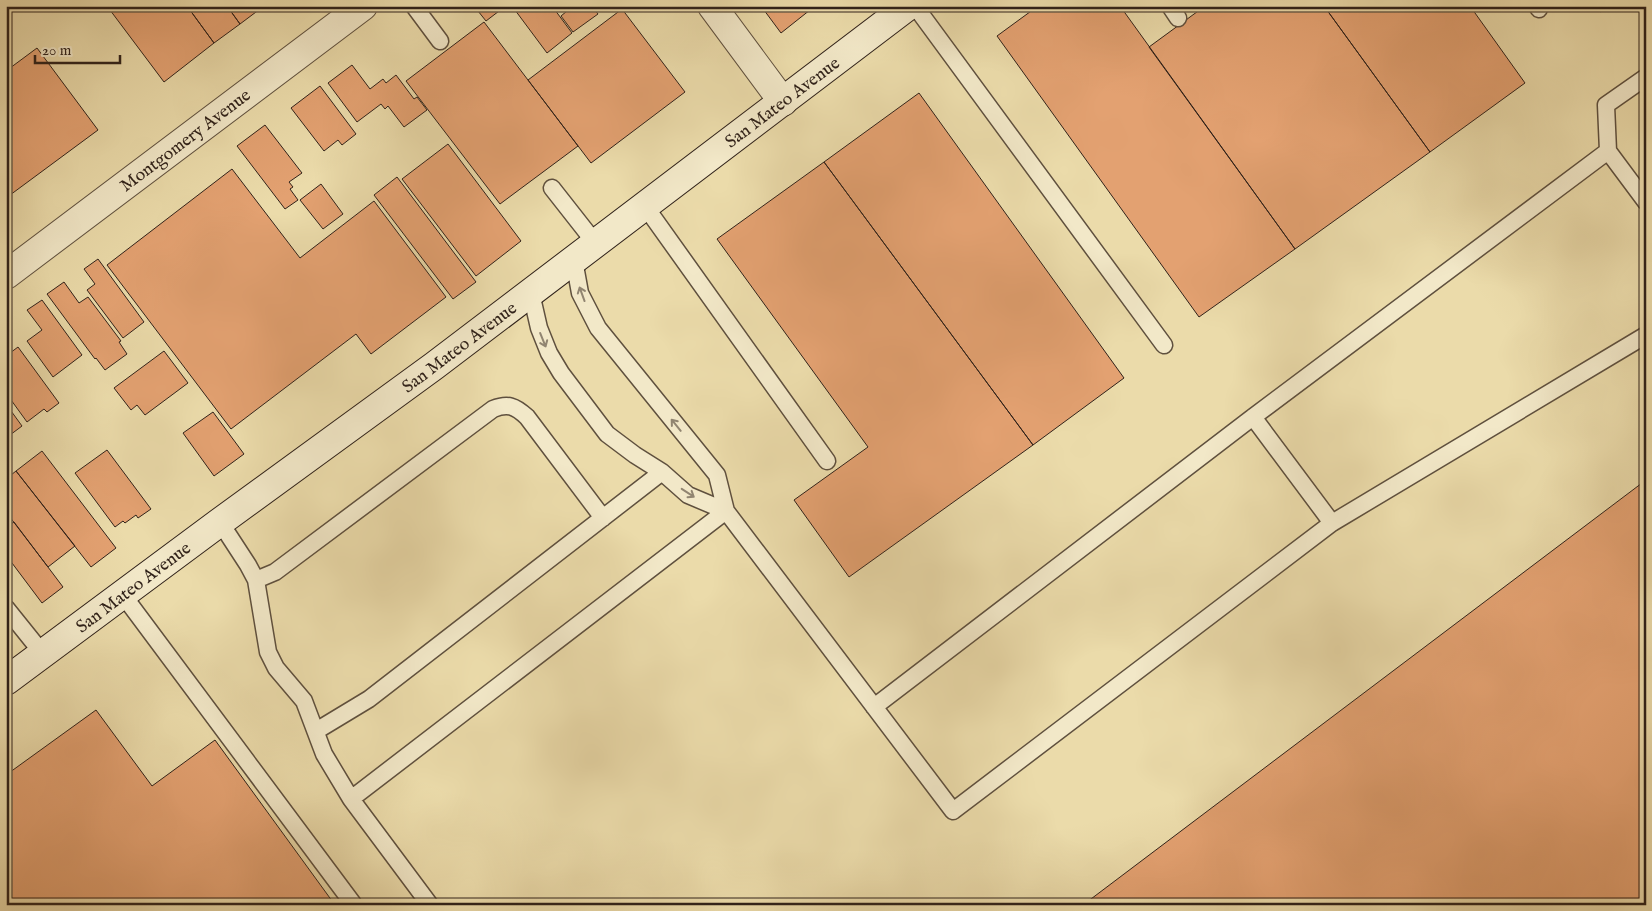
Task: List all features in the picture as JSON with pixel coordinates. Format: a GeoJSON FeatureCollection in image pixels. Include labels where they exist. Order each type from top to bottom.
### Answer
{"type":"FeatureCollection","features":[{"type":"Feature","properties":{"kind":"main road","name":"Montgomery Avenue"},"geometry":{"type":"LineString","coordinates":[[6,274],[363,6]]}},
{"type":"Feature","properties":{"kind":"main road"},"geometry":{"type":"LineString","coordinates":[[712,6],[783,102]]}},
{"type":"Feature","properties":{"kind":"main road","name":"San Mateo Avenue"},"geometry":{"type":"LineString","coordinates":[[6,682],[220,522],[434,366],[908,6]]}},
{"type":"Feature","properties":{"kind":"lane"},"geometry":{"type":"LineString","coordinates":[[414,6],[440,42]]}},
{"type":"Feature","properties":{"kind":"lane"},"geometry":{"type":"LineString","coordinates":[[914,6],[1164,345]]}},
{"type":"Feature","properties":{"kind":"lane"},"geometry":{"type":"LineString","coordinates":[[1645,199],[1608,151],[1606,105],[1646,77]]}},
{"type":"Feature","properties":{"kind":"lane"},"geometry":{"type":"LineString","coordinates":[[874,707],[1253,417],[1608,151]]}},
{"type":"Feature","properties":{"kind":"lane"},"geometry":{"type":"LineString","coordinates":[[552,188],[596,244]]}},
{"type":"Feature","properties":{"kind":"lane"},"geometry":{"type":"LineString","coordinates":[[645,206],[826,461]]}},
{"type":"Feature","properties":{"kind":"lane"},"geometry":{"type":"LineString","coordinates":[[574,260],[580,293],[598,328],[717,475],[726,511],[953,811],[1332,523],[1646,335]]}},
{"type":"Feature","properties":{"kind":"lane"},"geometry":{"type":"LineString","coordinates":[[531,293],[539,328],[549,353],[561,373],[606,434],[662,472],[688,495],[726,511]]}},
{"type":"Feature","properties":{"kind":"lane"},"geometry":{"type":"LineString","coordinates":[[256,580],[275,572],[493,409],[502,405],[517,408],[527,417],[603,518]]}},
{"type":"Feature","properties":{"kind":"lane"},"geometry":{"type":"LineString","coordinates":[[1253,417],[1332,523]]}},
{"type":"Feature","properties":{"kind":"lane"},"geometry":{"type":"LineString","coordinates":[[316,731],[369,699],[662,472]]}},
{"type":"Feature","properties":{"kind":"lane"},"geometry":{"type":"LineString","coordinates":[[351,799],[726,511]]}},
{"type":"Feature","properties":{"kind":"lane"},"geometry":{"type":"LineString","coordinates":[[220,522],[256,580],[268,652],[276,668],[304,701],[324,754],[351,799],[430,905]]}},
{"type":"Feature","properties":{"kind":"lane"},"geometry":{"type":"LineString","coordinates":[[122,595],[354,905]]}},
{"type":"Feature","properties":{"kind":"lane"},"geometry":{"type":"LineString","coordinates":[[6,608],[43,654]]}},
{"type":"Feature","properties":{"kind":"building"},"geometry":{"type":"Polygon","coordinates":[[[107,6],[187,6],[214,43],[164,82],[107,6]]]}},
{"type":"Feature","properties":{"kind":"building"},"geometry":{"type":"Polygon","coordinates":[[[187,6],[227,6],[240,24],[214,43],[187,6]]]}},
{"type":"Feature","properties":{"kind":"building"},"geometry":{"type":"Polygon","coordinates":[[[227,6],[264,6],[240,24],[227,6]]]}},
{"type":"Feature","properties":{"kind":"building"},"geometry":{"type":"Polygon","coordinates":[[[474,6],[502,6],[503,8],[486,21],[474,6]]]}},
{"type":"Feature","properties":{"kind":"building"},"geometry":{"type":"Polygon","coordinates":[[[512,6],[552,6],[572,33],[547,53],[512,6]]]}},
{"type":"Feature","properties":{"kind":"building"},"geometry":{"type":"Polygon","coordinates":[[[573,6],[592,6],[598,14],[573,32],[561,16],[573,6]]]}},
{"type":"Feature","properties":{"kind":"building"},"geometry":{"type":"Polygon","coordinates":[[[761,6],[815,6],[781,33],[761,6]]]}},
{"type":"Feature","properties":{"kind":"building"},"geometry":{"type":"Polygon","coordinates":[[[1038,6],[1120,6],[1295,249],[1199,317],[997,36],[1038,6]]]}},
{"type":"Feature","properties":{"kind":"building"},"geometry":{"type":"Polygon","coordinates":[[[1205,6],[1324,6],[1430,152],[1295,249],[1149,47],[1205,6]]]}},
{"type":"Feature","properties":{"kind":"building"},"geometry":{"type":"Polygon","coordinates":[[[1324,6],[1470,6],[1525,83],[1430,152],[1324,6]]]}},
{"type":"Feature","properties":{"kind":"building"},"geometry":{"type":"Polygon","coordinates":[[[1595,6],[1608,6],[1600,12],[1595,6]]]}},
{"type":"Feature","properties":{"kind":"building"},"geometry":{"type":"Polygon","coordinates":[[[622,9],[685,92],[591,163],[528,80],[622,9]]]}},
{"type":"Feature","properties":{"kind":"building"},"geometry":{"type":"Polygon","coordinates":[[[484,22],[578,146],[500,204],[406,81],[484,22]]]}},
{"type":"Feature","properties":{"kind":"building"},"geometry":{"type":"Polygon","coordinates":[[[37,48],[98,130],[6,198],[6,71],[37,48]]]}},
{"type":"Feature","properties":{"kind":"building"},"geometry":{"type":"Polygon","coordinates":[[[352,65],[370,89],[383,79],[386,83],[396,75],[414,99],[417,97],[427,110],[404,127],[388,106],[385,109],[381,104],[357,122],[328,83],[352,65]]]}},
{"type":"Feature","properties":{"kind":"building"},"geometry":{"type":"Polygon","coordinates":[[[320,86],[356,134],[342,145],[338,140],[324,151],[291,108],[320,86]]]}},
{"type":"Feature","properties":{"kind":"building"},"geometry":{"type":"Polygon","coordinates":[[[919,93],[1124,378],[1033,445],[824,162],[919,93]]]}},
{"type":"Feature","properties":{"kind":"building"},"geometry":{"type":"Polygon","coordinates":[[[265,125],[302,173],[289,182],[293,187],[290,189],[298,200],[285,209],[237,146],[265,125]]]}},
{"type":"Feature","properties":{"kind":"building"},"geometry":{"type":"Polygon","coordinates":[[[448,144],[521,241],[476,276],[402,179],[448,144]]]}},
{"type":"Feature","properties":{"kind":"building"},"geometry":{"type":"Polygon","coordinates":[[[824,162],[1033,445],[849,577],[794,500],[868,447],[717,239],[824,162]]]}},
{"type":"Feature","properties":{"kind":"building"},"geometry":{"type":"Polygon","coordinates":[[[232,169],[300,258],[374,201],[446,297],[371,354],[356,334],[231,429],[107,265],[232,169]]]}},
{"type":"Feature","properties":{"kind":"building"},"geometry":{"type":"Polygon","coordinates":[[[397,177],[476,282],[453,299],[374,195],[397,177]]]}},
{"type":"Feature","properties":{"kind":"building"},"geometry":{"type":"Polygon","coordinates":[[[321,184],[343,214],[323,229],[300,200],[321,184]]]}},
{"type":"Feature","properties":{"kind":"building"},"geometry":{"type":"Polygon","coordinates":[[[98,259],[144,322],[123,338],[87,290],[95,284],[84,269],[98,259]]]}},
{"type":"Feature","properties":{"kind":"building"},"geometry":{"type":"Polygon","coordinates":[[[64,282],[79,303],[88,297],[121,341],[119,342],[127,354],[105,370],[47,294],[64,282]]]}},
{"type":"Feature","properties":{"kind":"building"},"geometry":{"type":"Polygon","coordinates":[[[42,300],[82,355],[53,377],[27,341],[42,330],[27,310],[42,300]]]}},
{"type":"Feature","properties":{"kind":"building"},"geometry":{"type":"Polygon","coordinates":[[[18,347],[59,403],[47,412],[44,409],[27,422],[6,393],[6,356],[18,347]]]}},
{"type":"Feature","properties":{"kind":"building"},"geometry":{"type":"Polygon","coordinates":[[[164,351],[188,383],[145,415],[137,405],[131,410],[114,388],[164,351]]]}},
{"type":"Feature","properties":{"kind":"building"},"geometry":{"type":"Polygon","coordinates":[[[6,404],[22,426],[6,438],[6,404]]]}},
{"type":"Feature","properties":{"kind":"building"},"geometry":{"type":"Polygon","coordinates":[[[213,412],[244,454],[214,476],[183,433],[213,412]]]}},
{"type":"Feature","properties":{"kind":"building"},"geometry":{"type":"Polygon","coordinates":[[[107,450],[151,509],[138,518],[136,515],[115,527],[75,473],[107,450]]]}},
{"type":"Feature","properties":{"kind":"building"},"geometry":{"type":"Polygon","coordinates":[[[42,451],[116,548],[91,567],[16,471],[42,451]]]}},
{"type":"Feature","properties":{"kind":"building"},"geometry":{"type":"Polygon","coordinates":[[[16,471],[75,546],[48,567],[6,512],[6,479],[16,471]]]}},
{"type":"Feature","properties":{"kind":"building"},"geometry":{"type":"Polygon","coordinates":[[[1646,480],[1646,905],[1083,905],[1646,480]]]}},
{"type":"Feature","properties":{"kind":"building"},"geometry":{"type":"Polygon","coordinates":[[[14,522],[63,587],[42,603],[6,555],[6,527],[14,522]]]}},
{"type":"Feature","properties":{"kind":"building"},"geometry":{"type":"Polygon","coordinates":[[[96,710],[152,786],[215,740],[335,905],[6,905],[6,775],[96,710]]]}}]}
